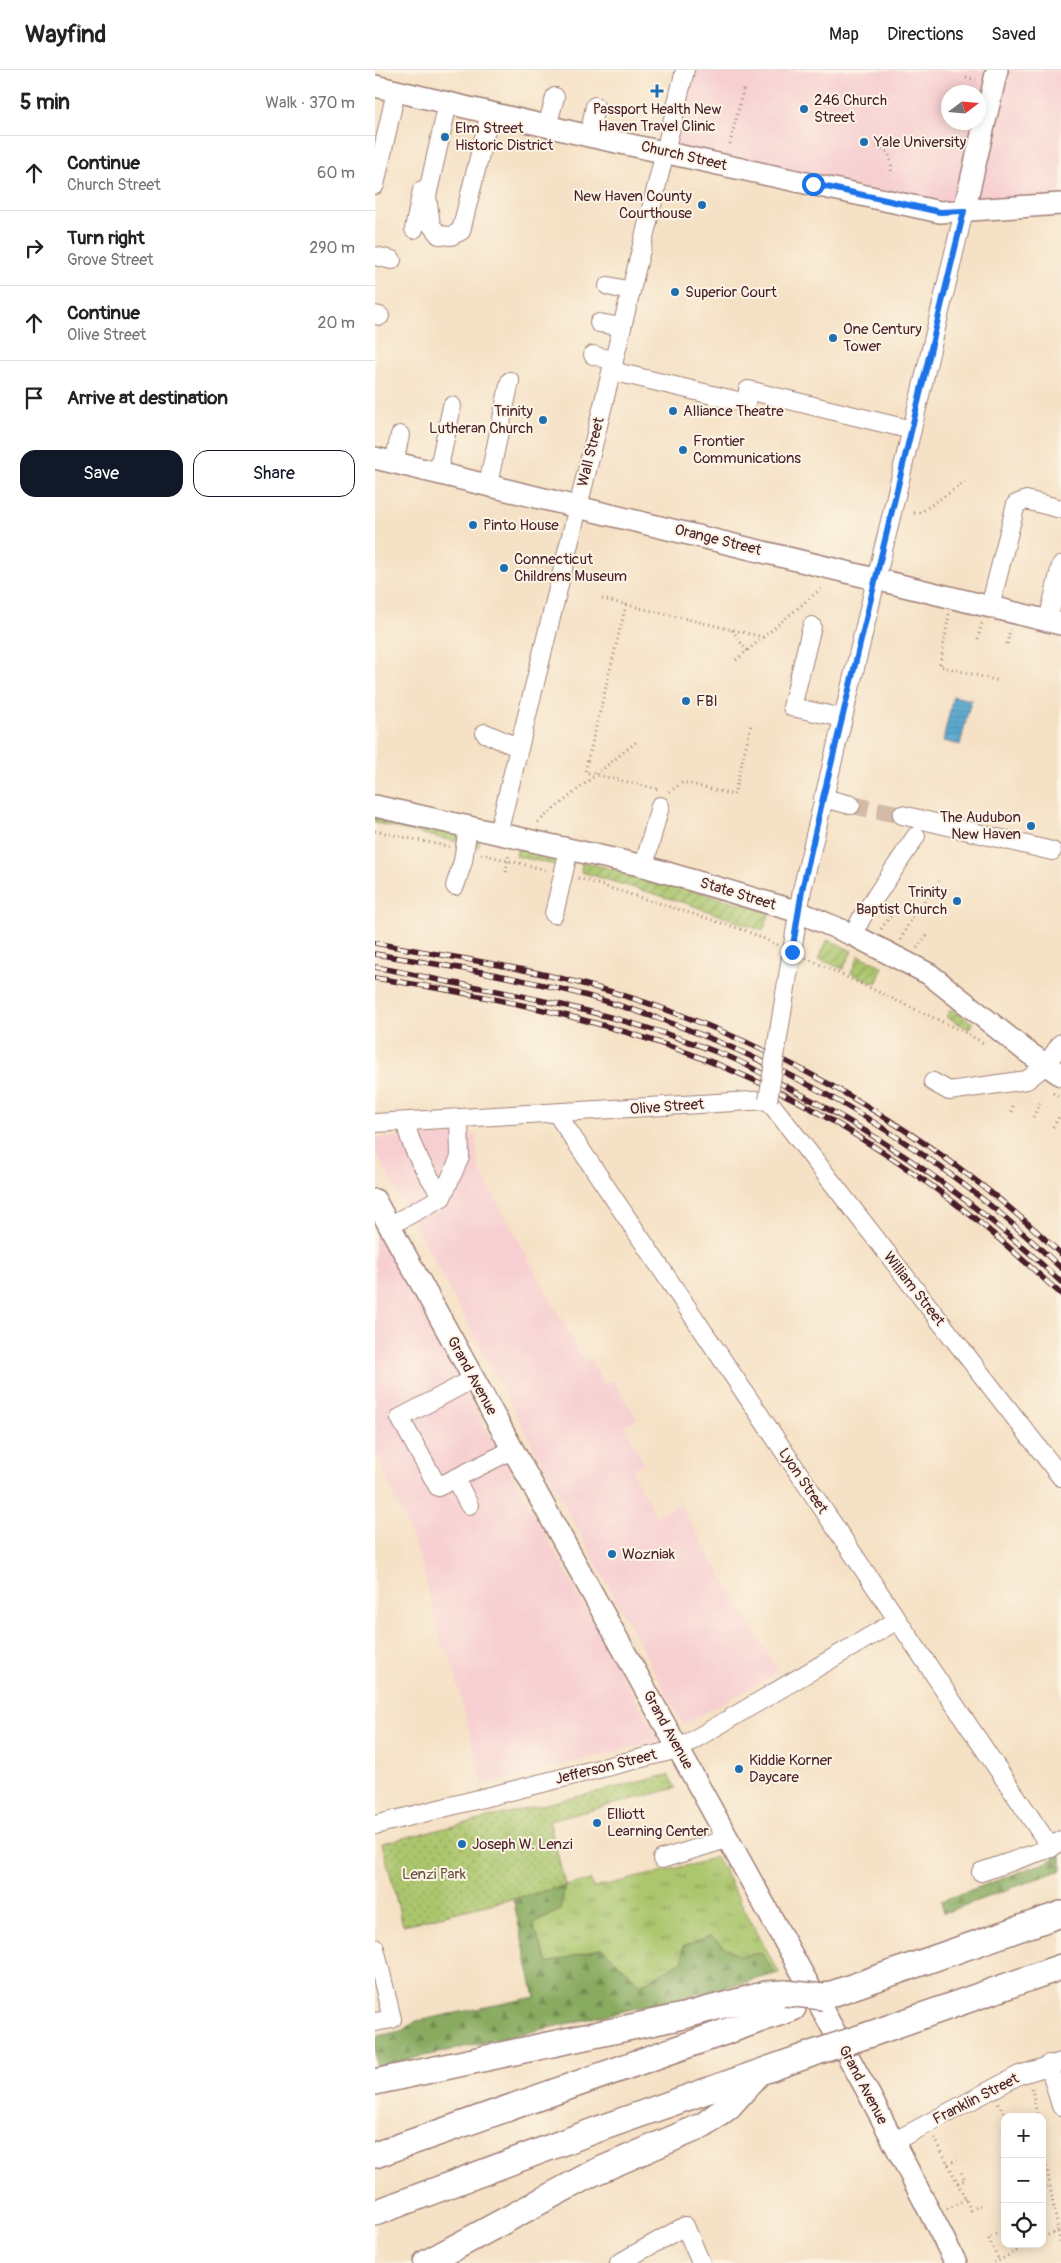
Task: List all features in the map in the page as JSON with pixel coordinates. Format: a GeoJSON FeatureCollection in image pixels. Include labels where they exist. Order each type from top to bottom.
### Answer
{"type":"FeatureCollection","features":[{"type":"Feature","properties":{"kind":"highway"},"geometry":{"type":"LineString","coordinates":[[375,2155],[789,2000],[833,1994],[1061,1914]]}},
{"type":"Feature","properties":{"kind":"highway"},"geometry":{"type":"LineString","coordinates":[[375,2213],[604,2127],[1061,1967]]}},
{"type":"Feature","properties":{"kind":"highway"},"geometry":{"type":"LineString","coordinates":[[375,2082],[683,2016],[766,1994],[789,2000]]}},
{"type":"Feature","properties":{"kind":"highway"},"geometry":{"type":"LineString","coordinates":[[426,2263],[593,2173],[704,2125],[728,2107],[759,2073]]}},
{"type":"Feature","properties":{"kind":"main road"},"geometry":{"type":"LineString","coordinates":[[964,211],[997,70]]}},
{"type":"Feature","properties":{"kind":"main road","name":"Church Street"},"geometry":{"type":"LineString","coordinates":[[375,86],[665,153],[940,212],[1061,204]]}},
{"type":"Feature","properties":{"kind":"main road","name":"Orange Street"},"geometry":{"type":"LineString","coordinates":[[384,460],[877,579],[986,614],[1054,622]]}},
{"type":"Feature","properties":{"kind":"main road","name":"State Street"},"geometry":{"type":"LineString","coordinates":[[375,806],[468,827],[504,841],[569,849],[644,866],[799,912],[853,935],[929,974],[1047,1072]]}},
{"type":"Feature","properties":{"kind":"main road","name":"Grand Avenue"},"geometry":{"type":"LineString","coordinates":[[375,1200],[727,1838],[893,2142],[956,2263]]}},
{"type":"Feature","properties":{"kind":"street","name":"Wall Street"},"geometry":{"type":"LineString","coordinates":[[504,841],[519,748],[685,70]]}},
{"type":"Feature","properties":{"kind":"street"},"geometry":{"type":"LineString","coordinates":[[375,185],[396,91]]}},
{"type":"Feature","properties":{"kind":"street"},"geometry":{"type":"LineString","coordinates":[[547,126],[555,97]]}},
{"type":"Feature","properties":{"kind":"street"},"geometry":{"type":"LineString","coordinates":[[444,102],[427,196],[431,225],[439,235],[451,236],[461,231],[490,113]]}},
{"type":"Feature","properties":{"kind":"street"},"geometry":{"type":"LineString","coordinates":[[414,229],[444,102]]}},
{"type":"Feature","properties":{"kind":"street"},"geometry":{"type":"LineString","coordinates":[[589,136],[595,106]]}},
{"type":"Feature","properties":{"kind":"street"},"geometry":{"type":"LineString","coordinates":[[767,1100],[799,912],[823,798],[964,211]]}},
{"type":"Feature","properties":{"kind":"street"},"geometry":{"type":"LineString","coordinates":[[607,286],[631,291]]}},
{"type":"Feature","properties":{"kind":"street"},"geometry":{"type":"LineString","coordinates":[[599,323],[622,327]]}},
{"type":"Feature","properties":{"kind":"street"},"geometry":{"type":"LineString","coordinates":[[593,355],[613,366],[746,403],[749,390],[912,430]]}},
{"type":"Feature","properties":{"kind":"street"},"geometry":{"type":"LineString","coordinates":[[488,484],[511,381]]}},
{"type":"Feature","properties":{"kind":"street"},"geometry":{"type":"LineString","coordinates":[[438,472],[452,406]]}},
{"type":"Feature","properties":{"kind":"street"},"geometry":{"type":"LineString","coordinates":[[384,460],[400,435]]}},
{"type":"Feature","properties":{"kind":"street"},"geometry":{"type":"LineString","coordinates":[[986,614],[1015,504],[1026,500],[1061,509]]}},
{"type":"Feature","properties":{"kind":"street"},"geometry":{"type":"LineString","coordinates":[[1054,622],[1061,565]]}},
{"type":"Feature","properties":{"kind":"street"},"geometry":{"type":"LineString","coordinates":[[812,626],[792,707],[843,718]]}},
{"type":"Feature","properties":{"kind":"street"},"geometry":{"type":"LineString","coordinates":[[485,734],[519,748]]}},
{"type":"Feature","properties":{"kind":"street"},"geometry":{"type":"LineString","coordinates":[[823,798],[851,805]]}},
{"type":"Feature","properties":{"kind":"street"},"geometry":{"type":"LineString","coordinates":[[644,866],[660,806]]}},
{"type":"Feature","properties":{"kind":"street"},"geometry":{"type":"LineString","coordinates":[[902,815],[1052,851]]}},
{"type":"Feature","properties":{"kind":"street"},"geometry":{"type":"LineString","coordinates":[[455,886],[468,827]]}},
{"type":"Feature","properties":{"kind":"street"},"geometry":{"type":"LineString","coordinates":[[853,935],[862,917],[916,836]]}},
{"type":"Feature","properties":{"kind":"street"},"geometry":{"type":"LineString","coordinates":[[554,914],[569,849]]}},
{"type":"Feature","properties":{"kind":"street"},"geometry":{"type":"LineString","coordinates":[[933,1082],[949,1091],[991,1087],[1027,1080],[1047,1072],[1061,1043]]}},
{"type":"Feature","properties":{"kind":"street","name":"Olive Street"},"geometry":{"type":"LineString","coordinates":[[375,1123],[557,1114],[767,1100]]}},
{"type":"Feature","properties":{"kind":"street","name":"William Street"},"geometry":{"type":"LineString","coordinates":[[767,1100],[1061,1477]]}},
{"type":"Feature","properties":{"kind":"street","name":"Lyon Street"},"geometry":{"type":"LineString","coordinates":[[557,1114],[896,1620],[1056,1844]]}},
{"type":"Feature","properties":{"kind":"street"},"geometry":{"type":"LineString","coordinates":[[389,1226],[442,1197],[460,1157],[459,1119]]}},
{"type":"Feature","properties":{"kind":"street"},"geometry":{"type":"LineString","coordinates":[[406,1122],[408,1136],[415,1153],[442,1197]]}},
{"type":"Feature","properties":{"kind":"street"},"geometry":{"type":"LineString","coordinates":[[473,1379],[400,1418],[438,1487],[512,1450]]}},
{"type":"Feature","properties":{"kind":"street"},"geometry":{"type":"LineString","coordinates":[[455,1478],[469,1505]]}},
{"type":"Feature","properties":{"kind":"street","name":"Jefferson Street"},"geometry":{"type":"LineString","coordinates":[[375,1825],[678,1749],[896,1620]]}},
{"type":"Feature","properties":{"kind":"street"},"geometry":{"type":"LineString","coordinates":[[662,1859],[727,1838]]}},
{"type":"Feature","properties":{"kind":"street"},"geometry":{"type":"LineString","coordinates":[[981,1872],[1056,1844]]}},
{"type":"Feature","properties":{"kind":"street"},"geometry":{"type":"LineString","coordinates":[[375,1948],[383,2021]]}},
{"type":"Feature","properties":{"kind":"street"},"geometry":{"type":"LineString","coordinates":[[1055,2063],[1061,2106]]}},
{"type":"Feature","properties":{"kind":"street","name":"Franklin Street"},"geometry":{"type":"LineString","coordinates":[[893,2142],[989,2090],[1055,2063]]}},
{"type":"Feature","properties":{"kind":"street"},"geometry":{"type":"LineString","coordinates":[[619,2263],[685,2226],[701,2263]]}},
{"type":"Feature","properties":{"kind":"path"},"geometry":{"type":"LineString","coordinates":[[966,77],[976,80]]}},
{"type":"Feature","properties":{"kind":"path"},"geometry":{"type":"LineString","coordinates":[[730,144],[744,86]]}},
{"type":"Feature","properties":{"kind":"path"},"geometry":{"type":"LineString","coordinates":[[877,147],[882,148],[890,156],[891,175]]}},
{"type":"Feature","properties":{"kind":"path"},"geometry":{"type":"LineString","coordinates":[[914,513],[921,512],[965,482]]}},
{"type":"Feature","properties":{"kind":"path"},"geometry":{"type":"LineString","coordinates":[[736,660],[823,587]]}},
{"type":"Feature","properties":{"kind":"path"},"geometry":{"type":"LineString","coordinates":[[602,599],[763,637]]}},
{"type":"Feature","properties":{"kind":"path"},"geometry":{"type":"LineString","coordinates":[[626,604],[585,772],[670,792],[683,782],[734,794],[751,725]]}},
{"type":"Feature","properties":{"kind":"path"},"geometry":{"type":"LineString","coordinates":[[949,614],[939,666],[999,681]]}},
{"type":"Feature","properties":{"kind":"path"},"geometry":{"type":"LineString","coordinates":[[978,639],[986,614]]}},
{"type":"Feature","properties":{"kind":"path"},"geometry":{"type":"LineString","coordinates":[[1007,644],[1011,628]]}},
{"type":"Feature","properties":{"kind":"path"},"geometry":{"type":"LineString","coordinates":[[731,630],[747,650]]}},
{"type":"Feature","properties":{"kind":"path"},"geometry":{"type":"LineString","coordinates":[[537,822],[636,742]]}},
{"type":"Feature","properties":{"kind":"path"},"geometry":{"type":"LineString","coordinates":[[375,831],[464,850]]}},
{"type":"Feature","properties":{"kind":"path"},"geometry":{"type":"LineString","coordinates":[[504,841],[507,860],[505,872]]}},
{"type":"Feature","properties":{"kind":"path"},"geometry":{"type":"LineString","coordinates":[[495,857],[661,903],[768,940],[966,1033],[990,1047]]}},
{"type":"Feature","properties":{"kind":"path"},"geometry":{"type":"LineString","coordinates":[[901,940],[907,925],[939,881]]}},
{"type":"Feature","properties":{"kind":"path"},"geometry":{"type":"LineString","coordinates":[[881,929],[895,910]]}},
{"type":"Feature","properties":{"kind":"path"},"geometry":{"type":"LineString","coordinates":[[917,949],[928,934]]}},
{"type":"Feature","properties":{"kind":"path"},"geometry":{"type":"LineString","coordinates":[[1047,1072],[1061,1099]]}},
{"type":"Feature","properties":{"kind":"path"},"geometry":{"type":"LineString","coordinates":[[1033,1117],[1040,1103]]}},
{"type":"Feature","properties":{"kind":"path"},"geometry":{"type":"LineString","coordinates":[[1012,1112],[1013,1105]]}},
{"type":"Feature","properties":{"kind":"path"},"geometry":{"type":"LineString","coordinates":[[1053,1127],[1061,1114]]}},
{"type":"Feature","properties":{"kind":"path"},"geometry":{"type":"LineString","coordinates":[[1031,2085],[1036,2113]]}},
{"type":"Feature","properties":{"kind":"path"},"geometry":{"type":"LineString","coordinates":[[996,2098],[1004,2113]]}},
{"type":"Feature","properties":{"kind":"path"},"geometry":{"type":"LineString","coordinates":[[931,2131],[971,2210],[981,2205]]}},
{"type":"Feature","properties":{"kind":"path"},"geometry":{"type":"LineString","coordinates":[[1045,2158],[1061,2246]]}},
{"type":"Feature","properties":{"kind":"path"},"geometry":{"type":"LineString","coordinates":[[948,2164],[957,2159]]}},
{"type":"Feature","properties":{"kind":"path"},"geometry":{"type":"LineString","coordinates":[[958,2183],[965,2180],[961,2172],[963,2171]]}},
{"type":"Feature","properties":{"kind":"path"},"geometry":{"type":"LineString","coordinates":[[1046,2186],[1050,2185]]}},
{"type":"Feature","properties":{"kind":"path"},"geometry":{"type":"LineString","coordinates":[[947,2209],[966,2199]]}},
{"type":"Feature","properties":{"kind":"path"},"geometry":{"type":"LineString","coordinates":[[1046,2236],[1059,2229]]}},
{"type":"Feature","properties":{"kind":"path"},"geometry":{"type":"LineString","coordinates":[[996,2234],[988,2238],[999,2260]]}},
{"type":"Feature","properties":{"kind":"path"},"geometry":{"type":"LineString","coordinates":[[994,2263],[1022,2248]]}},
{"type":"Feature","properties":{"kind":"shaded area","name":"Yale University"},"geometry":{"type":"Polygon","coordinates":[[[685,70],[1061,70],[1061,204],[982,210],[665,153],[685,70]]]}},
{"type":"Feature","properties":{"kind":"shaded area"},"geometry":{"type":"Polygon","coordinates":[[[476,1135],[478,1166],[585,1363],[589,1357],[604,1384],[613,1380],[637,1419],[624,1425],[644,1463],[632,1470],[656,1517],[680,1504],[778,1672],[683,1725],[375,1151],[375,1138],[476,1135]]]}},
{"type":"Feature","properties":{"kind":"shaded area"},"geometry":{"type":"Polygon","coordinates":[[[375,1227],[659,1741],[483,1785],[450,1656],[441,1643],[420,1558],[375,1450],[375,1227]]]}},
{"type":"Feature","properties":{"kind":"green space"},"geometry":{"type":"Polygon","coordinates":[[[375,817],[480,839],[479,847],[375,823],[375,817]]]}},
{"type":"Feature","properties":{"kind":"green space"},"geometry":{"type":"Polygon","coordinates":[[[517,849],[561,858],[560,866],[516,856],[517,849]]]}},
{"type":"Feature","properties":{"kind":"green space"},"geometry":{"type":"Polygon","coordinates":[[[582,862],[635,874],[770,912],[763,931],[688,904],[581,872],[582,862]]]}},
{"type":"Feature","properties":{"kind":"green space"},"geometry":{"type":"Polygon","coordinates":[[[828,939],[852,951],[843,969],[819,959],[828,939]]]}},
{"type":"Feature","properties":{"kind":"green space"},"geometry":{"type":"Polygon","coordinates":[[[859,955],[883,967],[876,984],[851,973],[859,955]]]}},
{"type":"Feature","properties":{"kind":"green space"},"geometry":{"type":"Polygon","coordinates":[[[951,1009],[973,1023],[969,1029],[946,1017],[951,1009]]]}},
{"type":"Feature","properties":{"kind":"green space","name":"Lenzi Park"},"geometry":{"type":"Polygon","coordinates":[[[668,1775],[676,1788],[549,1821],[565,1886],[403,1925],[382,1843],[668,1775]]]}},
{"type":"Feature","properties":{"kind":"green space"},"geometry":{"type":"Polygon","coordinates":[[[549,1820],[565,1886],[403,1925],[394,1891],[398,1884],[549,1820]]]}},
{"type":"Feature","properties":{"kind":"green space"},"geometry":{"type":"Polygon","coordinates":[[[1061,1853],[1061,1870],[944,1913],[941,1901],[1050,1861],[1061,1853]]]}},
{"type":"Feature","properties":{"kind":"green space"},"geometry":{"type":"Polygon","coordinates":[[[716,1856],[779,1973],[775,1974],[762,1953],[738,1956],[729,1948],[684,1960],[640,1985],[602,1948],[548,1963],[532,1925],[560,1910],[565,1886],[591,1880],[593,1888],[702,1862],[716,1856]]]}},
{"type":"Feature","properties":{"kind":"green space"},"geometry":{"type":"Polygon","coordinates":[[[565,1886],[560,1910],[532,1925],[548,1963],[602,1948],[641,1985],[683,1961],[683,1946],[710,1936],[738,1956],[762,1953],[775,1974],[717,1990],[375,2067],[375,2037],[404,2030],[416,2021],[535,1997],[513,1899],[565,1886]]]}},
{"type":"Feature","properties":{"kind":"water"},"geometry":{"type":"Polygon","coordinates":[[[953,696],[971,700],[960,745],[943,741],[953,696]]]}},
{"type":"Feature","properties":{"kind":"tunnel"},"geometry":{"type":"LineString","coordinates":[[851,805],[902,815]]}},
{"type":"Feature","properties":{"kind":"railway"},"geometry":{"type":"LineString","coordinates":[[375,943],[503,966],[579,983],[644,1002],[709,1026],[773,1055],[837,1088],[898,1126],[956,1166],[1011,1209],[1061,1254]]}},
{"type":"Feature","properties":{"kind":"railway"},"geometry":{"type":"LineString","coordinates":[[375,954],[484,972],[591,997],[656,1018],[720,1043],[782,1071],[843,1104],[901,1140],[957,1179],[1010,1222],[1061,1268]]}},
{"type":"Feature","properties":{"kind":"railway"},"geometry":{"type":"LineString","coordinates":[[375,967],[587,1011],[657,1031],[734,1059],[823,1106],[895,1150],[997,1225],[1061,1282]]}},
{"type":"Feature","properties":{"kind":"railway"},"geometry":{"type":"LineString","coordinates":[[375,978],[473,995],[570,1016],[666,1045],[758,1082],[827,1118],[887,1155],[926,1182],[989,1230],[1061,1294]]}},
{"type":"Feature","properties":{"kind":"place","name":"Passport Health New Haven Travel Clinic"},"geometry":{"type":"Point","coordinates":[657,91]}},
{"type":"Feature","properties":{"kind":"place","name":"246 Church Street"},"geometry":{"type":"Point","coordinates":[804,109]}},
{"type":"Feature","properties":{"kind":"place","name":"Elm Street Historic District"},"geometry":{"type":"Point","coordinates":[445,137]}},
{"type":"Feature","properties":{"kind":"place","name":"Yale University"},"geometry":{"type":"Point","coordinates":[864,142]}},
{"type":"Feature","properties":{"kind":"place","name":"New Haven County Courthouse"},"geometry":{"type":"Point","coordinates":[702,205]}},
{"type":"Feature","properties":{"kind":"place","name":"Superior Court"},"geometry":{"type":"Point","coordinates":[675,292]}},
{"type":"Feature","properties":{"kind":"place","name":"One Century Tower"},"geometry":{"type":"Point","coordinates":[833,338]}},
{"type":"Feature","properties":{"kind":"place","name":"Alliance Theatre"},"geometry":{"type":"Point","coordinates":[673,411]}},
{"type":"Feature","properties":{"kind":"place","name":"Trinity Lutheran Church"},"geometry":{"type":"Point","coordinates":[543,420]}},
{"type":"Feature","properties":{"kind":"place","name":"Frontier Communications"},"geometry":{"type":"Point","coordinates":[683,450]}},
{"type":"Feature","properties":{"kind":"place","name":"Pinto House"},"geometry":{"type":"Point","coordinates":[473,525]}},
{"type":"Feature","properties":{"kind":"place","name":"Connecticut Childrens Museum"},"geometry":{"type":"Point","coordinates":[504,568]}},
{"type":"Feature","properties":{"kind":"place","name":"FBI"},"geometry":{"type":"Point","coordinates":[686,701]}},
{"type":"Feature","properties":{"kind":"place","name":"The Audubon New Haven"},"geometry":{"type":"Point","coordinates":[1031,826]}},
{"type":"Feature","properties":{"kind":"place","name":"Trinity Baptist Church"},"geometry":{"type":"Point","coordinates":[957,901]}},
{"type":"Feature","properties":{"kind":"place","name":"Wozniak"},"geometry":{"type":"Point","coordinates":[612,1554]}},
{"type":"Feature","properties":{"kind":"place","name":"Kiddie Korner Daycare"},"geometry":{"type":"Point","coordinates":[739,1769]}},
{"type":"Feature","properties":{"kind":"place","name":"Elliott Learning Center"},"geometry":{"type":"Point","coordinates":[597,1823]}},
{"type":"Feature","properties":{"kind":"place","name":"Joseph W. Lenzi"},"geometry":{"type":"Point","coordinates":[462,1844]}},
{"type":"Feature","properties":{"kind":"route"},"geometry":{"type":"LineString","coordinates":[[792,952],[802,890],[823,798],[873,599],[964,211],[940,212],[813,184]]}}]}
